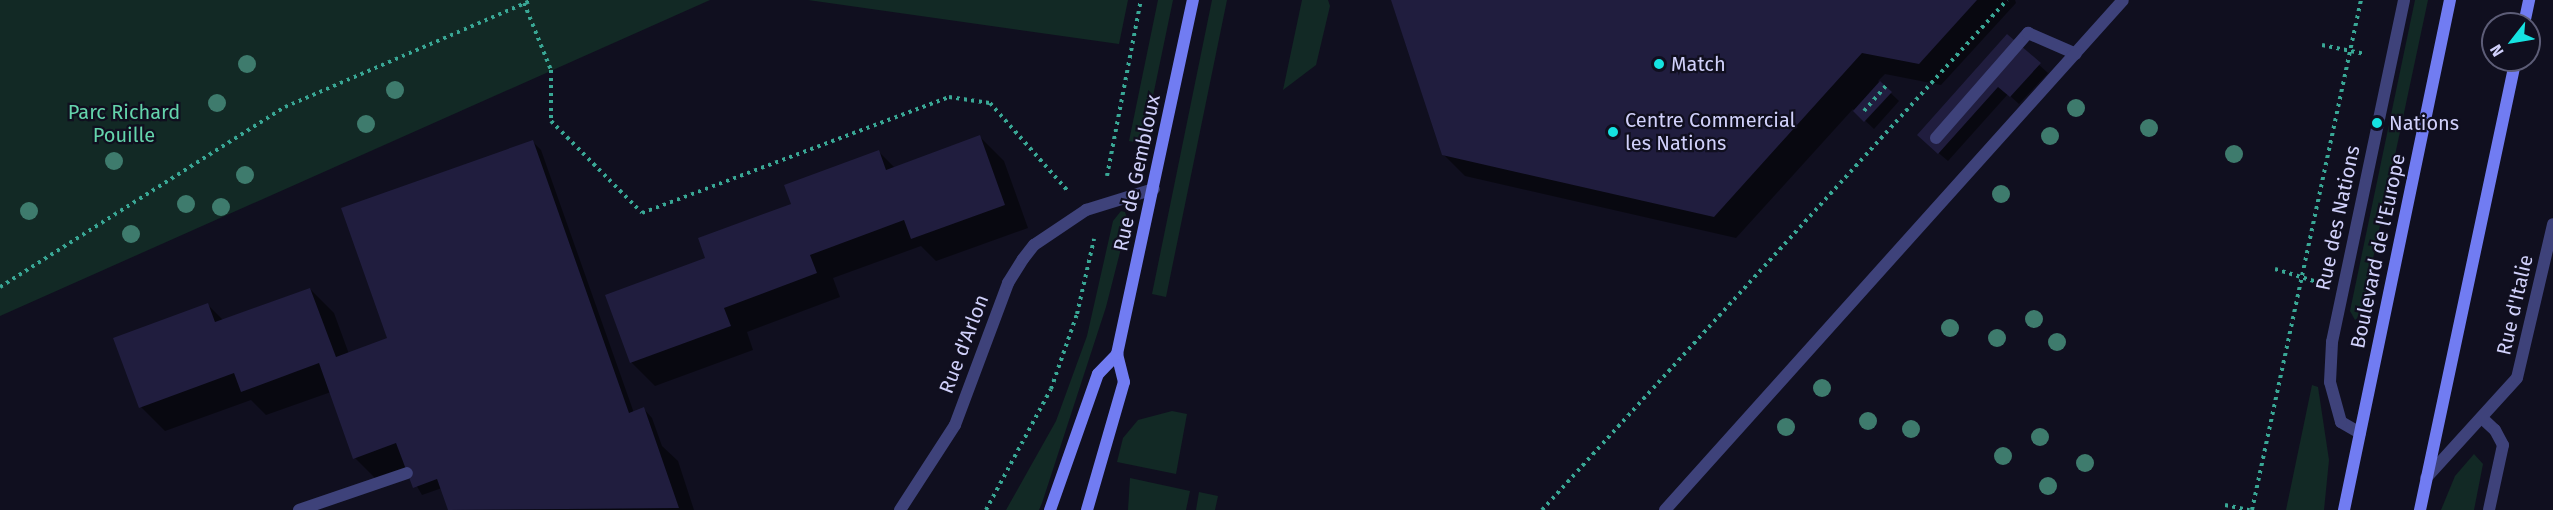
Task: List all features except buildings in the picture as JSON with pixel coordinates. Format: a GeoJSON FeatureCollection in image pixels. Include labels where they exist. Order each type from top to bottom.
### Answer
{"type":"FeatureCollection","features":[{"type":"Feature","properties":{"kind":"main road","name":"Rue de Gembloux"},"geometry":{"type":"LineString","coordinates":[[1086,510],[1124,382],[1117,354],[1193,0]]}},
{"type":"Feature","properties":{"kind":"main road","name":"Boulevard de l'Europe"},"geometry":{"type":"LineString","coordinates":[[2344,510],[2450,0]]}},
{"type":"Feature","properties":{"kind":"main road"},"geometry":{"type":"LineString","coordinates":[[2420,510],[2513,72]]}},
{"type":"Feature","properties":{"kind":"main road","name":"Rue de Gembloux"},"geometry":{"type":"LineString","coordinates":[[1050,510],[1098,374],[1117,354]]}},
{"type":"Feature","properties":{"kind":"street"},"geometry":{"type":"LineString","coordinates":[[1665,510],[2123,0]]}},
{"type":"Feature","properties":{"kind":"street","name":"Rue des Nations"},"geometry":{"type":"LineString","coordinates":[[2360,433],[2341,422],[2330,382],[2332,342],[2404,0]]}},
{"type":"Feature","properties":{"kind":"street"},"geometry":{"type":"LineString","coordinates":[[1936,138],[2028,33],[2076,54]]}},
{"type":"Feature","properties":{"kind":"street","name":"Rue d'Arlon"},"geometry":{"type":"LineString","coordinates":[[900,510],[955,424],[1008,283],[1034,245],[1086,210],[1154,189]]}},
{"type":"Feature","properties":{"kind":"street","name":"Rue d'Italie"},"geometry":{"type":"LineString","coordinates":[[2426,477],[2483,419],[2517,378],[2553,224]]}},
{"type":"Feature","properties":{"kind":"street"},"geometry":{"type":"LineString","coordinates":[[2483,419],[2495,430],[2503,446],[2489,510]]}},
{"type":"Feature","properties":{"kind":"street"},"geometry":{"type":"LineString","coordinates":[[299,510],[407,473]]}},
{"type":"Feature","properties":{"kind":"path"},"geometry":{"type":"LineString","coordinates":[[0,287],[285,107],[532,0]]}},
{"type":"Feature","properties":{"kind":"path"},"geometry":{"type":"LineString","coordinates":[[986,510],[1052,389],[1077,314],[1142,0]]}},
{"type":"Feature","properties":{"kind":"path"},"geometry":{"type":"LineString","coordinates":[[1542,510],[2007,0]]}},
{"type":"Feature","properties":{"kind":"path"},"geometry":{"type":"LineString","coordinates":[[2225,505],[2251,510],[2361,0]]}},
{"type":"Feature","properties":{"kind":"path"},"geometry":{"type":"LineString","coordinates":[[524,3],[551,70],[551,121],[642,213],[949,96],[990,103],[1086,210]]}},
{"type":"Feature","properties":{"kind":"path"},"geometry":{"type":"LineString","coordinates":[[2322,45],[2367,55]]}},
{"type":"Feature","properties":{"kind":"path"},"geometry":{"type":"LineString","coordinates":[[1864,111],[1886,86]]}},
{"type":"Feature","properties":{"kind":"path"},"geometry":{"type":"LineString","coordinates":[[2275,269],[2319,282]]}},
{"type":"Feature","properties":{"kind":"green space","name":"Parc Richard Pouille"},"geometry":{"type":"Polygon","coordinates":[[[0,0],[710,0],[0,316],[0,0]]]}},
{"type":"Feature","properties":{"kind":"green space"},"geometry":{"type":"Polygon","coordinates":[[[808,0],[1128,0],[1119,44],[808,0]]]}},
{"type":"Feature","properties":{"kind":"green space"},"geometry":{"type":"Polygon","coordinates":[[[1158,0],[1173,0],[1143,144],[1129,141],[1158,0]]]}},
{"type":"Feature","properties":{"kind":"green space"},"geometry":{"type":"Polygon","coordinates":[[[1212,0],[1227,0],[1166,297],[1152,294],[1212,0]]]}},
{"type":"Feature","properties":{"kind":"green space"},"geometry":{"type":"Polygon","coordinates":[[[1302,0],[1328,0],[1330,6],[1316,65],[1283,90],[1302,0]]]}},
{"type":"Feature","properties":{"kind":"green space"},"geometry":{"type":"Polygon","coordinates":[[[2415,0],[2428,0],[2361,315],[2355,320],[2350,311],[2415,0]]]}},
{"type":"Feature","properties":{"kind":"green space"},"geometry":{"type":"Polygon","coordinates":[[[1121,211],[1125,212],[1128,221],[1106,307],[1042,503],[1039,510],[1006,510],[1056,421],[1087,336],[1113,221],[1121,211]]]}},
{"type":"Feature","properties":{"kind":"green space"},"geometry":{"type":"Polygon","coordinates":[[[2312,385],[2318,387],[2329,460],[2324,510],[2286,510],[2312,385]]]}},
{"type":"Feature","properties":{"kind":"green space"},"geometry":{"type":"Polygon","coordinates":[[[1172,411],[1187,414],[1176,474],[1117,462],[1123,438],[1138,420],[1172,411]]]}},
{"type":"Feature","properties":{"kind":"green space"},"geometry":{"type":"Polygon","coordinates":[[[2474,454],[2483,464],[2474,510],[2441,510],[2455,476],[2474,454]]]}},
{"type":"Feature","properties":{"kind":"green space"},"geometry":{"type":"Polygon","coordinates":[[[1130,478],[1190,491],[1186,510],[1128,510],[1130,478]]]}},
{"type":"Feature","properties":{"kind":"green space"},"geometry":{"type":"Polygon","coordinates":[[[1199,492],[1218,496],[1215,510],[1196,510],[1199,492]]]}},
{"type":"Feature","properties":{"kind":"place","name":"Match"},"geometry":{"type":"Point","coordinates":[1659,64]}},
{"type":"Feature","properties":{"kind":"place","name":"Nations"},"geometry":{"type":"Point","coordinates":[2377,123]}},
{"type":"Feature","properties":{"kind":"place","name":"Centre Commercial les Nations"},"geometry":{"type":"Point","coordinates":[1613,132]}}]}
